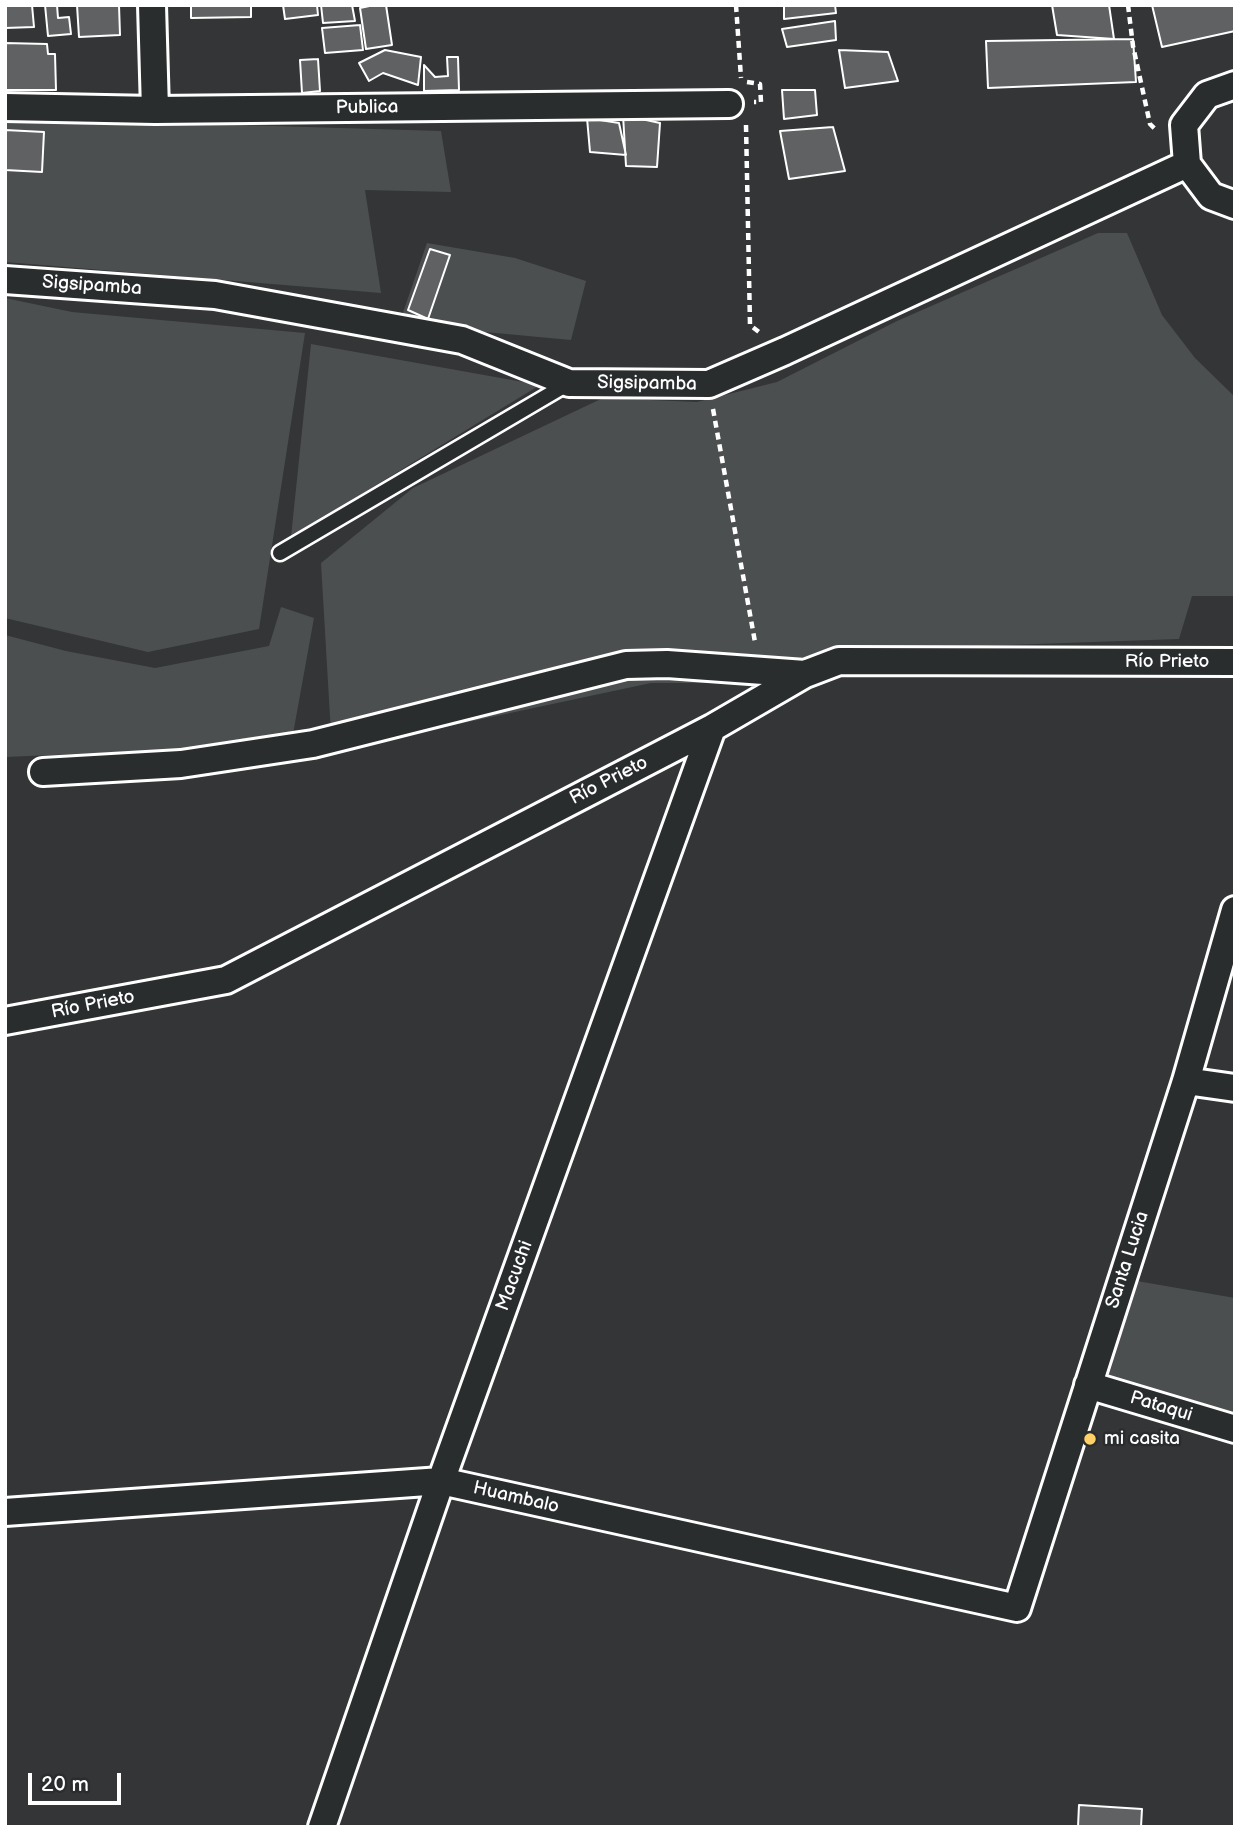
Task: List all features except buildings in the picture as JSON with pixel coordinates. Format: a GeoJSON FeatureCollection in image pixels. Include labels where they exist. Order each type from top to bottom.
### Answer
{"type":"FeatureCollection","features":[{"type":"Feature","properties":{"kind":"street"},"geometry":{"type":"LineString","coordinates":[[152,5],[155,110]]}},
{"type":"Feature","properties":{"kind":"street"},"geometry":{"type":"LineString","coordinates":[[1235,85],[1207,95],[1184,125],[1187,164],[1211,196],[1235,205]]}},
{"type":"Feature","properties":{"kind":"street","name":"Publica"},"geometry":{"type":"LineString","coordinates":[[5,107],[155,110],[729,104]]}},
{"type":"Feature","properties":{"kind":"street","name":"Sigsipamba"},"geometry":{"type":"LineString","coordinates":[[5,280],[215,295],[462,340],[569,383],[709,384],[1187,164]]}},
{"type":"Feature","properties":{"kind":"street","name":"Río Prieto"},"geometry":{"type":"LineString","coordinates":[[5,1021],[226,980],[712,728],[804,674],[839,661],[1235,662]]}},
{"type":"Feature","properties":{"kind":"street"},"geometry":{"type":"LineString","coordinates":[[43,772],[181,764],[313,744],[626,665],[667,664],[804,674]]}},
{"type":"Feature","properties":{"kind":"street","name":"Macuchi"},"geometry":{"type":"LineString","coordinates":[[322,1827],[441,1481],[712,728]]}},
{"type":"Feature","properties":{"kind":"street","name":"Santa Lucia"},"geometry":{"type":"LineString","coordinates":[[1017,1608],[1186,1081],[1235,910]]}},
{"type":"Feature","properties":{"kind":"street"},"geometry":{"type":"LineString","coordinates":[[1186,1081],[1235,1088]]}},
{"type":"Feature","properties":{"kind":"street","name":"Pataqui"},"geometry":{"type":"LineString","coordinates":[[1088,1385],[1235,1429]]}},
{"type":"Feature","properties":{"kind":"street","name":"Huambalo"},"geometry":{"type":"LineString","coordinates":[[5,1512],[441,1481],[1017,1608]]}},
{"type":"Feature","properties":{"kind":"lane"},"geometry":{"type":"LineString","coordinates":[[280,553],[569,383]]}},
{"type":"Feature","properties":{"kind":"path"},"geometry":{"type":"LineString","coordinates":[[736,5],[741,80],[760,84],[761,102],[729,104],[729,122],[746,122],[750,325],[785,351]]}},
{"type":"Feature","properties":{"kind":"path"},"geometry":{"type":"LineString","coordinates":[[1128,5],[1133,46],[1150,124],[1187,164]]}},
{"type":"Feature","properties":{"kind":"path"},"geometry":{"type":"LineString","coordinates":[[709,384],[760,670]]}},
{"type":"Feature","properties":{"kind":"shaded area"},"geometry":{"type":"Polygon","coordinates":[[[5,118],[441,131],[451,192],[365,190],[381,293],[5,262],[5,118]]]}},
{"type":"Feature","properties":{"kind":"shaded area"},"geometry":{"type":"Polygon","coordinates":[[[1098,233],[1127,233],[1162,315],[1195,358],[1235,397],[1235,596],[1192,596],[1179,639],[838,651],[770,683],[651,683],[332,751],[321,563],[413,488],[603,398],[697,402],[777,382],[897,321],[1098,233]]]}},
{"type":"Feature","properties":{"kind":"shaded area"},"geometry":{"type":"Polygon","coordinates":[[[427,243],[515,258],[586,281],[571,340],[399,324],[427,243]]]}},
{"type":"Feature","properties":{"kind":"shaded area"},"geometry":{"type":"Polygon","coordinates":[[[5,298],[72,312],[305,333],[259,629],[148,652],[5,618],[5,298]]]}},
{"type":"Feature","properties":{"kind":"shaded area"},"geometry":{"type":"Polygon","coordinates":[[[311,344],[540,385],[291,537],[311,344]]]}},
{"type":"Feature","properties":{"kind":"shaded area"},"geometry":{"type":"Polygon","coordinates":[[[281,607],[314,618],[291,745],[5,757],[5,635],[66,651],[155,668],[269,646],[281,607]]]}},
{"type":"Feature","properties":{"kind":"shaded area"},"geometry":{"type":"Polygon","coordinates":[[[1137,1281],[1235,1298],[1235,1420],[1102,1380],[1137,1281]]]}},
{"type":"Feature","properties":{"kind":"place","name":"mi casita"},"geometry":{"type":"Point","coordinates":[1090,1439]}}]}
